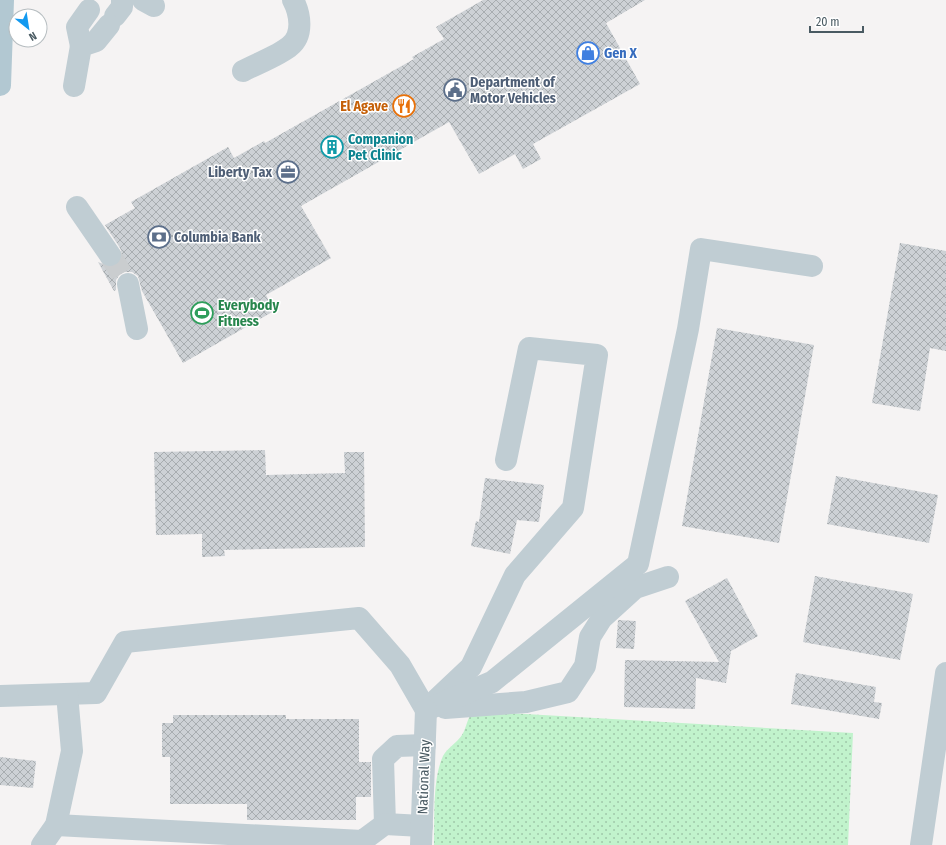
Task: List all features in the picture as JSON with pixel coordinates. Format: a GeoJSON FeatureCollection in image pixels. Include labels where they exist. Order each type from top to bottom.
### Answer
{"type":"FeatureCollection","features":[{"type":"Feature","properties":{"kind":"main road"},"geometry":{"type":"LineString","coordinates":[[0,85],[3,0]]}},
{"type":"Feature","properties":{"kind":"street"},"geometry":{"type":"LineString","coordinates":[[243,71],[291,46],[298,34],[300,16],[294,0]]}},
{"type":"Feature","properties":{"kind":"street"},"geometry":{"type":"LineString","coordinates":[[74,86],[81,46],[77,27],[94,4]]}},
{"type":"Feature","properties":{"kind":"street"},"geometry":{"type":"LineString","coordinates":[[81,46],[96,41],[115,14]]}},
{"type":"Feature","properties":{"kind":"street"},"geometry":{"type":"LineString","coordinates":[[76,207],[110,255]]}},
{"type":"Feature","properties":{"kind":"street"},"geometry":{"type":"LineString","coordinates":[[426,710],[492,682],[638,564],[688,329],[701,249],[812,266]]}},
{"type":"Feature","properties":{"kind":"street"},"geometry":{"type":"LineString","coordinates":[[128,284],[137,329]]}},
{"type":"Feature","properties":{"kind":"street"},"geometry":{"type":"LineString","coordinates":[[426,710],[471,667],[515,575],[573,508],[597,355],[529,348],[506,460]]}},
{"type":"Feature","properties":{"kind":"street"},"geometry":{"type":"LineString","coordinates":[[426,710],[526,702],[568,692],[585,666],[590,637],[602,618],[635,588],[668,577]]}},
{"type":"Feature","properties":{"kind":"street"},"geometry":{"type":"LineString","coordinates":[[0,696],[96,692],[125,642],[359,618],[400,665],[426,710]]}},
{"type":"Feature","properties":{"kind":"street"},"geometry":{"type":"LineString","coordinates":[[921,845],[946,674]]}},
{"type":"Feature","properties":{"kind":"street"},"geometry":{"type":"LineString","coordinates":[[42,845],[56,825],[72,751],[67,694]]}},
{"type":"Feature","properties":{"kind":"street","name":"National Way"},"geometry":{"type":"LineString","coordinates":[[422,835],[426,710]]}},
{"type":"Feature","properties":{"kind":"street"},"geometry":{"type":"LineString","coordinates":[[384,824],[383,759],[397,746],[425,745]]}},
{"type":"Feature","properties":{"kind":"street"},"geometry":{"type":"LineString","coordinates":[[56,825],[362,841],[384,824]]}},
{"type":"Feature","properties":{"kind":"street"},"geometry":{"type":"LineString","coordinates":[[384,824],[422,835]]}},
{"type":"Feature","properties":{"kind":"green space"},"geometry":{"type":"Polygon","coordinates":[[[474,711],[853,733],[848,845],[434,845],[435,800],[439,766],[445,753],[464,732],[470,716],[474,711]]]}},
{"type":"Feature","properties":{"kind":"building"},"geometry":{"type":"Polygon","coordinates":[[[483,0],[645,0],[606,23],[640,84],[533,144],[541,159],[523,169],[515,154],[479,174],[449,122],[301,206],[331,258],[266,295],[274,311],[183,363],[142,291],[138,276],[132,272],[120,274],[116,280],[116,290],[114,291],[98,262],[111,267],[117,265],[121,260],[122,254],[120,248],[105,225],[135,208],[131,202],[228,147],[234,158],[264,141],[265,143],[414,59],[412,57],[444,39],[436,27],[483,0]]]}},
{"type":"Feature","properties":{"kind":"building"},"geometry":{"type":"Polygon","coordinates":[[[900,243],[946,251],[946,351],[930,348],[920,411],[872,403],[900,243]]]}},
{"type":"Feature","properties":{"kind":"building"},"geometry":{"type":"Polygon","coordinates":[[[717,328],[814,345],[779,543],[682,526],[717,328]]]}},
{"type":"Feature","properties":{"kind":"building"},"geometry":{"type":"Polygon","coordinates":[[[265,450],[266,475],[345,473],[344,452],[364,452],[365,547],[224,550],[225,556],[202,557],[202,534],[156,535],[154,452],[265,450]]]}},
{"type":"Feature","properties":{"kind":"building"},"geometry":{"type":"Polygon","coordinates":[[[836,476],[938,495],[929,543],[827,524],[836,476]]]}},
{"type":"Feature","properties":{"kind":"building"},"geometry":{"type":"Polygon","coordinates":[[[485,478],[544,485],[539,522],[517,520],[510,554],[471,546],[476,521],[479,522],[485,478]]]}},
{"type":"Feature","properties":{"kind":"building"},"geometry":{"type":"Polygon","coordinates":[[[815,576],[913,594],[900,660],[803,642],[815,576]]]}},
{"type":"Feature","properties":{"kind":"building"},"geometry":{"type":"Polygon","coordinates":[[[727,578],[758,636],[731,651],[726,683],[696,678],[695,709],[624,707],[625,660],[719,662],[685,601],[727,578]]]}},
{"type":"Feature","properties":{"kind":"building"},"geometry":{"type":"Polygon","coordinates":[[[618,620],[636,621],[634,649],[616,648],[618,620]]]}},
{"type":"Feature","properties":{"kind":"building"},"geometry":{"type":"Polygon","coordinates":[[[796,673],[876,687],[874,702],[882,703],[879,719],[791,704],[796,673]]]}},
{"type":"Feature","properties":{"kind":"building"},"geometry":{"type":"Polygon","coordinates":[[[173,715],[286,715],[286,719],[359,719],[359,762],[371,762],[371,797],[356,797],[356,820],[247,820],[247,804],[170,804],[170,757],[162,757],[162,723],[173,723],[173,715]]]}},
{"type":"Feature","properties":{"kind":"building"},"geometry":{"type":"Polygon","coordinates":[[[0,757],[36,761],[33,788],[0,785],[0,757]]]}},
{"type":"Feature","properties":{"kind":"tunnel"},"geometry":{"type":"LineString","coordinates":[[110,255],[128,284]]}},
{"type":"Feature","properties":{"kind":"place","name":"Gen X"},"geometry":{"type":"Point","coordinates":[588,53]}},
{"type":"Feature","properties":{"kind":"place","name":"Department of Motor Vehicles"},"geometry":{"type":"Point","coordinates":[455,90]}},
{"type":"Feature","properties":{"kind":"place","name":"El Agave"},"geometry":{"type":"Point","coordinates":[404,106]}},
{"type":"Feature","properties":{"kind":"place","name":"Companion Pet Clinic"},"geometry":{"type":"Point","coordinates":[332,147]}},
{"type":"Feature","properties":{"kind":"place","name":"Liberty Tax"},"geometry":{"type":"Point","coordinates":[288,172]}},
{"type":"Feature","properties":{"kind":"place","name":"Columbia Bank"},"geometry":{"type":"Point","coordinates":[159,237]}},
{"type":"Feature","properties":{"kind":"place","name":"Everybody Fitness"},"geometry":{"type":"Point","coordinates":[202,313]}}]}
